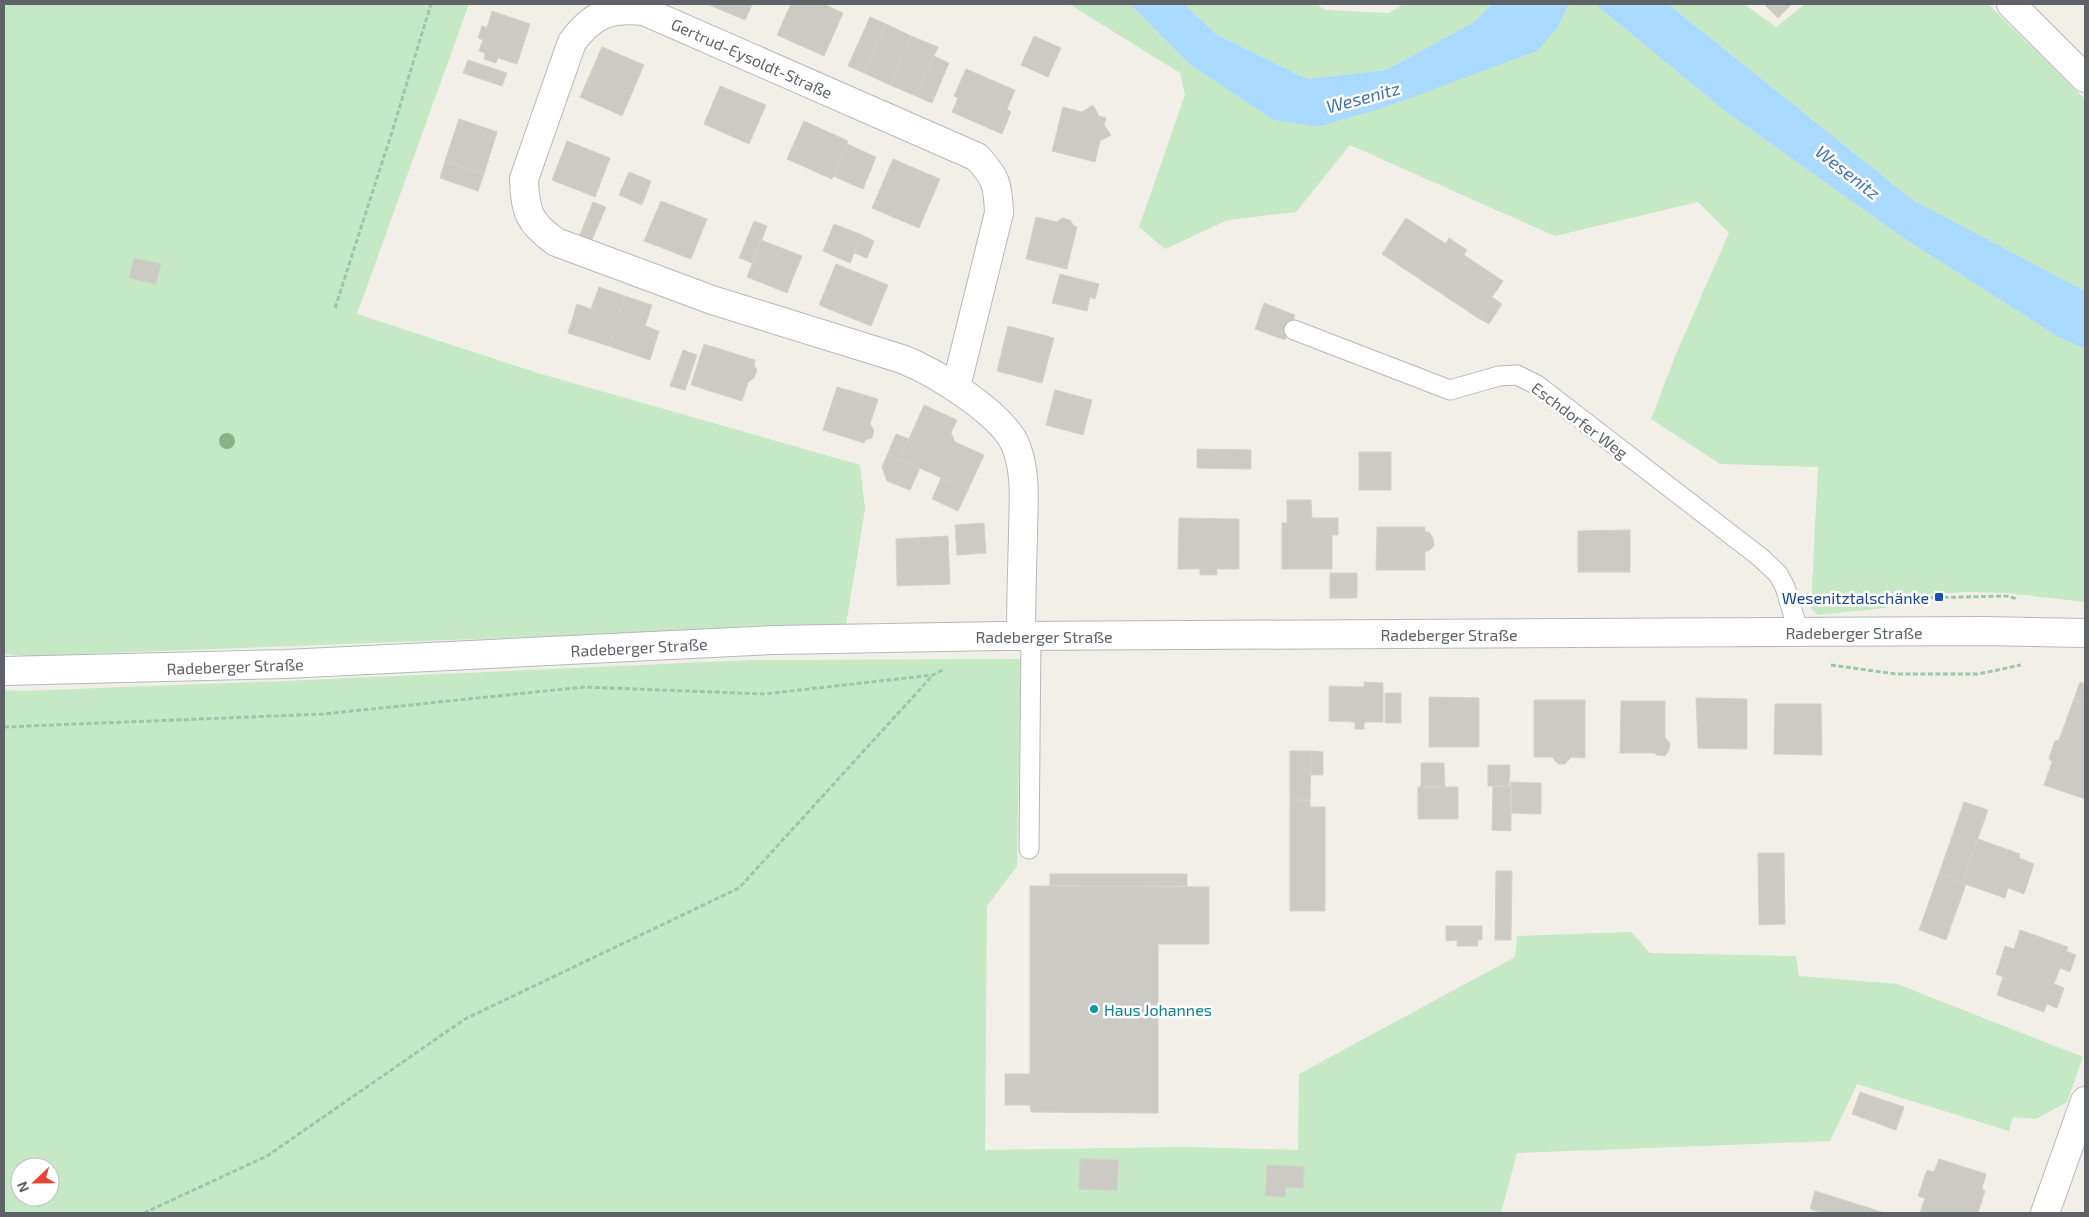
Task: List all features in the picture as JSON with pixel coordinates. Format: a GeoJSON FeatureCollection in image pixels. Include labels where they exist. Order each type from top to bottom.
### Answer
{"type":"FeatureCollection","features":[{"type":"Feature","properties":{"kind":"street"},"geometry":{"type":"LineString","coordinates":[[2011,4],[2085,78]]}},
{"type":"Feature","properties":{"kind":"street","name":"Gertrud-Eysoldt-Straße"},"geometry":{"type":"LineString","coordinates":[[956,387],[999,213],[999,194],[993,175],[977,157],[644,11],[622,9],[600,15],[584,27],[572,42],[524,180],[524,203],[541,231],[556,242],[712,300],[902,359],[923,368],[956,387],[996,420],[1008,432],[1017,448],[1024,478],[1026,636]]}},
{"type":"Feature","properties":{"kind":"street","name":"Radeberger Straße"},"geometry":{"type":"LineString","coordinates":[[4,671],[286,664],[774,640],[1026,636],[1984,631],[2085,633]]}},
{"type":"Feature","properties":{"kind":"street"},"geometry":{"type":"LineString","coordinates":[[2045,1213],[2085,1100]]}},
{"type":"Feature","properties":{"kind":"lane","name":"Eschdorfer Weg"},"geometry":{"type":"LineString","coordinates":[[1294,330],[1450,390],[1499,376],[1517,375],[1537,385],[1760,557],[1778,574],[1785,587],[1799,633]]}},
{"type":"Feature","properties":{"kind":"lane"},"geometry":{"type":"LineString","coordinates":[[1026,636],[1029,850]]}},
{"type":"Feature","properties":{"kind":"path"},"geometry":{"type":"LineString","coordinates":[[335,308],[431,4]]}},
{"type":"Feature","properties":{"kind":"path"},"geometry":{"type":"LineString","coordinates":[[1826,664],[1896,674],[1978,674],[2025,664]]}},
{"type":"Feature","properties":{"kind":"path"},"geometry":{"type":"LineString","coordinates":[[144,1213],[266,1156],[465,1019],[739,888],[933,675],[950,665]]}},
{"type":"Feature","properties":{"kind":"path"},"geometry":{"type":"LineString","coordinates":[[4,727],[323,714],[584,688],[764,694],[933,675]]}},
{"type":"Feature","properties":{"kind":"green space"},"geometry":{"type":"Polygon","coordinates":[[[4,4],[469,4],[357,314],[541,374],[860,465],[865,509],[846,625],[30,656],[4,654],[4,4]]]}},
{"type":"Feature","properties":{"kind":"green space"},"geometry":{"type":"Polygon","coordinates":[[[1069,4],[1130,4],[1189,64],[1273,120],[1318,127],[1383,108],[1453,81],[1558,27],[1569,4],[1595,4],[1725,111],[1902,237],[2058,337],[2085,349],[2085,602],[2007,593],[1966,592],[1916,595],[1884,608],[1818,615],[1811,608],[1818,467],[1720,464],[1651,419],[1676,354],[1729,233],[1698,202],[1555,236],[1350,145],[1296,212],[1228,220],[1165,249],[1139,227],[1185,95],[1180,73],[1069,4]]]}},
{"type":"Feature","properties":{"kind":"green space"},"geometry":{"type":"Polygon","coordinates":[[[1184,4],[1316,4],[1325,10],[1389,13],[1404,4],[1492,4],[1474,22],[1386,70],[1307,79],[1216,34],[1184,4]]]}},
{"type":"Feature","properties":{"kind":"green space"},"geometry":{"type":"Polygon","coordinates":[[[1668,4],[1744,4],[1776,27],[1805,4],[1988,4],[2085,99],[2085,291],[1913,200],[1668,4]]]}},
{"type":"Feature","properties":{"kind":"green space"},"geometry":{"type":"Polygon","coordinates":[[[1021,659],[1017,866],[987,906],[985,1150],[1182,1147],[1298,1150],[1299,1074],[1515,957],[1517,936],[1631,932],[1650,953],[1796,956],[1799,976],[1897,984],[2083,1057],[2067,1102],[2036,1119],[2013,1117],[2009,1131],[1857,1084],[1830,1141],[1517,1153],[1501,1213],[4,1213],[4,690],[22,691],[753,660],[1021,659]]]}},
{"type":"Feature","properties":{"kind":"water","name":"Wesenitz"},"geometry":{"type":"Polygon","coordinates":[[[1130,4],[1184,4],[1216,34],[1307,79],[1386,70],[1474,22],[1492,4],[1569,4],[1558,27],[1537,51],[1383,108],[1318,127],[1273,120],[1189,64],[1130,4]]]}},
{"type":"Feature","properties":{"kind":"water","name":"Wesenitz"},"geometry":{"type":"Polygon","coordinates":[[[1595,4],[1668,4],[1913,200],[2085,291],[2085,349],[2058,337],[1902,237],[1725,111],[1595,4]]]}},
{"type":"Feature","properties":{"kind":"building"},"geometry":{"type":"Polygon","coordinates":[[[707,4],[755,4],[752,5],[745,20],[707,4]]]}},
{"type":"Feature","properties":{"kind":"building"},"geometry":{"type":"Polygon","coordinates":[[[791,4],[823,4],[843,13],[824,56],[777,35],[791,4]]]}},
{"type":"Feature","properties":{"kind":"building"},"geometry":{"type":"Polygon","coordinates":[[[1764,4],[1792,4],[1778,18],[1764,4]]]}},
{"type":"Feature","properties":{"kind":"building"},"geometry":{"type":"Polygon","coordinates":[[[492,11],[530,24],[517,64],[498,58],[496,63],[484,59],[485,53],[479,51],[483,40],[478,38],[482,26],[487,28],[492,11]]]}},
{"type":"Feature","properties":{"kind":"building"},"geometry":{"type":"Polygon","coordinates":[[[870,17],[886,24],[864,73],[848,66],[870,17]]]}},
{"type":"Feature","properties":{"kind":"building"},"geometry":{"type":"Polygon","coordinates":[[[886,24],[911,36],[890,85],[864,73],[886,24]]]}},
{"type":"Feature","properties":{"kind":"building"},"geometry":{"type":"Polygon","coordinates":[[[911,36],[938,47],[916,96],[890,85],[911,36]]]}},
{"type":"Feature","properties":{"kind":"building"},"geometry":{"type":"Polygon","coordinates":[[[1034,36],[1061,48],[1048,77],[1021,65],[1034,36]]]}},
{"type":"Feature","properties":{"kind":"building"},"geometry":{"type":"Polygon","coordinates":[[[602,47],[644,65],[622,116],[580,97],[602,47]]]}},
{"type":"Feature","properties":{"kind":"building"},"geometry":{"type":"Polygon","coordinates":[[[934,56],[949,63],[932,103],[916,96],[934,56]]]}},
{"type":"Feature","properties":{"kind":"building"},"geometry":{"type":"Polygon","coordinates":[[[468,60],[507,73],[502,86],[463,73],[468,60]]]}},
{"type":"Feature","properties":{"kind":"building"},"geometry":{"type":"Polygon","coordinates":[[[966,69],[1015,90],[1007,109],[1011,112],[1002,134],[952,112],[958,98],[954,96],[966,69]]]}},
{"type":"Feature","properties":{"kind":"building"},"geometry":{"type":"Polygon","coordinates":[[[720,86],[766,105],[749,144],[704,124],[720,86]]]}},
{"type":"Feature","properties":{"kind":"building"},"geometry":{"type":"Polygon","coordinates":[[[1093,105],[1099,116],[1106,118],[1104,125],[1111,135],[1100,141],[1095,162],[1052,151],[1063,107],[1082,112],[1093,105]]]}},
{"type":"Feature","properties":{"kind":"building"},"geometry":{"type":"Polygon","coordinates":[[[459,119],[497,132],[484,174],[445,161],[459,119]]]}},
{"type":"Feature","properties":{"kind":"building"},"geometry":{"type":"Polygon","coordinates":[[[804,121],[848,141],[832,179],[787,159],[804,121]]]}},
{"type":"Feature","properties":{"kind":"building"},"geometry":{"type":"Polygon","coordinates":[[[567,141],[610,158],[595,197],[552,180],[567,141]]]}},
{"type":"Feature","properties":{"kind":"building"},"geometry":{"type":"Polygon","coordinates":[[[847,144],[876,157],[863,189],[833,176],[847,144]]]}},
{"type":"Feature","properties":{"kind":"building"},"geometry":{"type":"Polygon","coordinates":[[[893,159],[940,179],[919,228],[872,208],[893,159]]]}},
{"type":"Feature","properties":{"kind":"building"},"geometry":{"type":"Polygon","coordinates":[[[445,161],[484,174],[478,191],[440,178],[445,161]]]}},
{"type":"Feature","properties":{"kind":"building"},"geometry":{"type":"Polygon","coordinates":[[[629,172],[651,181],[642,205],[619,195],[629,172]]]}},
{"type":"Feature","properties":{"kind":"building"},"geometry":{"type":"Polygon","coordinates":[[[661,201],[707,219],[691,259],[644,241],[661,201]]]}},
{"type":"Feature","properties":{"kind":"building"},"geometry":{"type":"Polygon","coordinates":[[[593,202],[606,207],[591,242],[579,237],[593,202]]]}},
{"type":"Feature","properties":{"kind":"building"},"geometry":{"type":"Polygon","coordinates":[[[1036,217],[1057,222],[1062,218],[1070,220],[1077,227],[1067,269],[1026,259],[1036,217]]]}},
{"type":"Feature","properties":{"kind":"building"},"geometry":{"type":"Polygon","coordinates":[[[1406,218],[1446,244],[1449,238],[1467,250],[1464,255],[1503,281],[1478,318],[1382,254],[1406,218]]]}},
{"type":"Feature","properties":{"kind":"building"},"geometry":{"type":"Polygon","coordinates":[[[754,221],[767,226],[753,263],[739,258],[754,221]]]}},
{"type":"Feature","properties":{"kind":"building"},"geometry":{"type":"Polygon","coordinates":[[[834,224],[862,235],[850,263],[823,251],[834,224]]]}},
{"type":"Feature","properties":{"kind":"building"},"geometry":{"type":"Polygon","coordinates":[[[862,235],[874,241],[867,258],[854,253],[862,235]]]}},
{"type":"Feature","properties":{"kind":"building"},"geometry":{"type":"Polygon","coordinates":[[[761,240],[802,256],[787,293],[747,277],[761,240]]]}},
{"type":"Feature","properties":{"kind":"building"},"geometry":{"type":"Polygon","coordinates":[[[134,258],[161,264],[156,284],[129,278],[134,258]]]}},
{"type":"Feature","properties":{"kind":"building"},"geometry":{"type":"Polygon","coordinates":[[[836,264],[888,285],[871,326],[819,305],[836,264]]]}},
{"type":"Feature","properties":{"kind":"building"},"geometry":{"type":"Polygon","coordinates":[[[1060,274],[1099,284],[1095,299],[1090,297],[1087,311],[1052,303],[1060,274]]]}},
{"type":"Feature","properties":{"kind":"building"},"geometry":{"type":"Polygon","coordinates":[[[599,287],[625,296],[609,346],[568,333],[577,304],[591,309],[599,287]]]}},
{"type":"Feature","properties":{"kind":"building"},"geometry":{"type":"Polygon","coordinates":[[[625,296],[652,305],[645,326],[659,331],[650,360],[609,346],[625,296]]]}},
{"type":"Feature","properties":{"kind":"building"},"geometry":{"type":"Polygon","coordinates":[[[1492,297],[1502,304],[1489,324],[1478,318],[1492,297]]]}},
{"type":"Feature","properties":{"kind":"building"},"geometry":{"type":"Polygon","coordinates":[[[1264,303],[1295,315],[1285,340],[1255,329],[1264,303]]]}},
{"type":"Feature","properties":{"kind":"building"},"geometry":{"type":"Polygon","coordinates":[[[1008,326],[1054,338],[1042,383],[997,371],[1008,326]]]}},
{"type":"Feature","properties":{"kind":"building"},"geometry":{"type":"Polygon","coordinates":[[[704,344],[755,360],[754,365],[757,370],[754,378],[748,382],[742,401],[691,385],[704,344]]]}},
{"type":"Feature","properties":{"kind":"building"},"geometry":{"type":"Polygon","coordinates":[[[683,350],[697,355],[685,390],[670,386],[683,350]]]}},
{"type":"Feature","properties":{"kind":"building"},"geometry":{"type":"Polygon","coordinates":[[[837,387],[878,399],[870,424],[874,430],[872,438],[865,440],[864,443],[823,430],[837,387]]]}},
{"type":"Feature","properties":{"kind":"building"},"geometry":{"type":"Polygon","coordinates":[[[1055,390],[1092,400],[1083,435],[1046,425],[1055,390]]]}},
{"type":"Feature","properties":{"kind":"building"},"geometry":{"type":"Polygon","coordinates":[[[924,405],[957,420],[951,433],[955,442],[984,455],[968,490],[900,459],[924,405]]]}},
{"type":"Feature","properties":{"kind":"building"},"geometry":{"type":"Polygon","coordinates":[[[896,434],[909,439],[900,459],[920,468],[910,490],[887,481],[882,467],[896,434]]]}},
{"type":"Feature","properties":{"kind":"building"},"geometry":{"type":"Polygon","coordinates":[[[1197,449],[1251,450],[1251,469],[1197,468],[1197,449]]]}},
{"type":"Feature","properties":{"kind":"building"},"geometry":{"type":"Polygon","coordinates":[[[1359,452],[1391,452],[1391,490],[1359,490],[1359,452]]]}},
{"type":"Feature","properties":{"kind":"building"},"geometry":{"type":"Polygon","coordinates":[[[941,478],[968,490],[958,511],[932,499],[941,478]]]}},
{"type":"Feature","properties":{"kind":"building"},"geometry":{"type":"Polygon","coordinates":[[[1287,500],[1311,500],[1312,518],[1338,518],[1338,535],[1332,535],[1332,569],[1282,569],[1282,523],[1287,523],[1287,500]]]}},
{"type":"Feature","properties":{"kind":"building"},"geometry":{"type":"Polygon","coordinates":[[[1179,518],[1239,519],[1239,569],[1217,569],[1217,575],[1200,575],[1200,569],[1178,569],[1179,518]]]}},
{"type":"Feature","properties":{"kind":"building"},"geometry":{"type":"Polygon","coordinates":[[[984,523],[986,553],[957,555],[955,525],[984,523]]]}},
{"type":"Feature","properties":{"kind":"building"},"geometry":{"type":"Polygon","coordinates":[[[1377,527],[1425,527],[1425,532],[1429,532],[1433,538],[1434,546],[1429,551],[1425,551],[1425,570],[1376,570],[1377,527]]]}},
{"type":"Feature","properties":{"kind":"building"},"geometry":{"type":"Polygon","coordinates":[[[1630,530],[1630,572],[1578,572],[1578,531],[1630,530]]]}},
{"type":"Feature","properties":{"kind":"building"},"geometry":{"type":"Polygon","coordinates":[[[948,536],[950,584],[897,586],[896,539],[948,536]]]}},
{"type":"Feature","properties":{"kind":"building"},"geometry":{"type":"Polygon","coordinates":[[[1330,573],[1357,573],[1357,598],[1330,598],[1330,573]]]}},
{"type":"Feature","properties":{"kind":"building"},"geometry":{"type":"Polygon","coordinates":[[[1364,682],[1383,683],[1383,722],[1364,722],[1364,729],[1355,729],[1355,722],[1329,721],[1329,686],[1364,687],[1364,682]]]}},
{"type":"Feature","properties":{"kind":"building"},"geometry":{"type":"Polygon","coordinates":[[[2080,682],[2085,684],[2085,703],[2074,699],[2080,682]]]}},
{"type":"Feature","properties":{"kind":"building"},"geometry":{"type":"Polygon","coordinates":[[[1385,693],[1401,693],[1401,723],[1385,723],[1385,693]]]}},
{"type":"Feature","properties":{"kind":"building"},"geometry":{"type":"Polygon","coordinates":[[[1429,697],[1479,698],[1479,747],[1429,747],[1429,697]]]}},
{"type":"Feature","properties":{"kind":"building"},"geometry":{"type":"Polygon","coordinates":[[[1696,698],[1747,699],[1747,749],[1698,748],[1696,698]]]}},
{"type":"Feature","properties":{"kind":"building"},"geometry":{"type":"Polygon","coordinates":[[[2074,699],[2085,703],[2085,799],[2044,785],[2052,762],[2049,758],[2055,741],[2059,740],[2074,699]]]}},
{"type":"Feature","properties":{"kind":"building"},"geometry":{"type":"Polygon","coordinates":[[[1534,700],[1585,700],[1585,758],[1571,757],[1565,764],[1558,764],[1552,757],[1534,757],[1534,700]]]}},
{"type":"Feature","properties":{"kind":"building"},"geometry":{"type":"Polygon","coordinates":[[[1621,701],[1665,701],[1665,738],[1670,743],[1669,750],[1665,756],[1654,753],[1620,753],[1621,701]]]}},
{"type":"Feature","properties":{"kind":"building"},"geometry":{"type":"Polygon","coordinates":[[[1775,704],[1821,704],[1822,755],[1774,754],[1775,704]]]}},
{"type":"Feature","properties":{"kind":"building"},"geometry":{"type":"Polygon","coordinates":[[[1290,751],[1311,751],[1310,800],[1290,800],[1290,751]]]}},
{"type":"Feature","properties":{"kind":"building"},"geometry":{"type":"Polygon","coordinates":[[[1311,751],[1323,752],[1323,775],[1310,775],[1311,751]]]}},
{"type":"Feature","properties":{"kind":"building"},"geometry":{"type":"Polygon","coordinates":[[[1421,763],[1444,763],[1445,787],[1421,787],[1421,763]]]}},
{"type":"Feature","properties":{"kind":"building"},"geometry":{"type":"Polygon","coordinates":[[[1488,765],[1510,765],[1509,786],[1488,786],[1488,765]]]}},
{"type":"Feature","properties":{"kind":"building"},"geometry":{"type":"Polygon","coordinates":[[[1511,782],[1541,783],[1541,814],[1511,813],[1511,782]]]}},
{"type":"Feature","properties":{"kind":"building"},"geometry":{"type":"Polygon","coordinates":[[[1493,786],[1511,786],[1511,831],[1492,830],[1493,786]]]}},
{"type":"Feature","properties":{"kind":"building"},"geometry":{"type":"Polygon","coordinates":[[[1418,787],[1458,787],[1458,819],[1418,819],[1418,787]]]}},
{"type":"Feature","properties":{"kind":"building"},"geometry":{"type":"Polygon","coordinates":[[[1290,800],[1310,800],[1310,807],[1325,807],[1325,911],[1290,911],[1290,800]]]}},
{"type":"Feature","properties":{"kind":"building"},"geometry":{"type":"Polygon","coordinates":[[[1964,802],[1988,810],[1962,883],[1939,874],[1964,802]]]}},
{"type":"Feature","properties":{"kind":"building"},"geometry":{"type":"Polygon","coordinates":[[[1978,839],[2020,854],[2019,858],[2034,864],[2024,894],[2008,888],[2005,898],[1962,883],[1978,839]]]}},
{"type":"Feature","properties":{"kind":"building"},"geometry":{"type":"Polygon","coordinates":[[[1758,853],[1784,853],[1785,924],[1759,925],[1758,853]]]}},
{"type":"Feature","properties":{"kind":"building"},"geometry":{"type":"Polygon","coordinates":[[[1496,871],[1512,871],[1511,940],[1495,940],[1496,871]]]}},
{"type":"Feature","properties":{"kind":"building"},"geometry":{"type":"Polygon","coordinates":[[[1050,874],[1187,874],[1187,886],[1050,886],[1050,874]]]}},
{"type":"Feature","properties":{"kind":"building"},"geometry":{"type":"Polygon","coordinates":[[[1939,874],[1966,884],[1946,940],[1919,930],[1939,874]]]}},
{"type":"Feature","properties":{"kind":"building","name":"Haus Johannes"},"geometry":{"type":"Polygon","coordinates":[[[1030,886],[1209,887],[1209,944],[1158,944],[1158,1113],[1031,1112],[1030,1105],[1005,1105],[1005,1074],[1030,1074],[1030,886]]]}},
{"type":"Feature","properties":{"kind":"building"},"geometry":{"type":"Polygon","coordinates":[[[1446,926],[1482,926],[1482,940],[1478,940],[1478,946],[1457,946],[1457,940],[1446,941],[1446,926]]]}},
{"type":"Feature","properties":{"kind":"building"},"geometry":{"type":"Polygon","coordinates":[[[2020,930],[2068,947],[2066,951],[2076,955],[2070,972],[2060,968],[2054,984],[2064,988],[2057,1008],[2047,1004],[2044,1012],[1997,995],[2003,977],[1996,974],[2005,946],[2014,949],[2020,930]]]}},
{"type":"Feature","properties":{"kind":"building"},"geometry":{"type":"Polygon","coordinates":[[[1860,1092],[1904,1107],[1896,1130],[1852,1114],[1860,1092]]]}},
{"type":"Feature","properties":{"kind":"building"},"geometry":{"type":"Polygon","coordinates":[[[1080,1159],[1119,1160],[1117,1191],[1079,1189],[1080,1159]]]}},
{"type":"Feature","properties":{"kind":"building"},"geometry":{"type":"Polygon","coordinates":[[[1939,1159],[1986,1174],[1982,1188],[1985,1191],[1978,1213],[1920,1213],[1925,1198],[1918,1196],[1927,1170],[1934,1172],[1939,1159]]]}},
{"type":"Feature","properties":{"kind":"building"},"geometry":{"type":"Polygon","coordinates":[[[1267,1165],[1304,1167],[1303,1188],[1286,1187],[1285,1197],[1265,1196],[1267,1165]]]}},
{"type":"Feature","properties":{"kind":"building"},"geometry":{"type":"Polygon","coordinates":[[[1815,1191],[1885,1213],[1823,1213],[1810,1209],[1815,1191]]]}},
{"type":"Feature","properties":{"kind":"place","name":"Wesenitztalschänke"},"geometry":{"type":"Point","coordinates":[1939,597]}},
{"type":"Feature","properties":{"kind":"place","name":"Haus Johannes"},"geometry":{"type":"Point","coordinates":[1094,1009]}}]}
